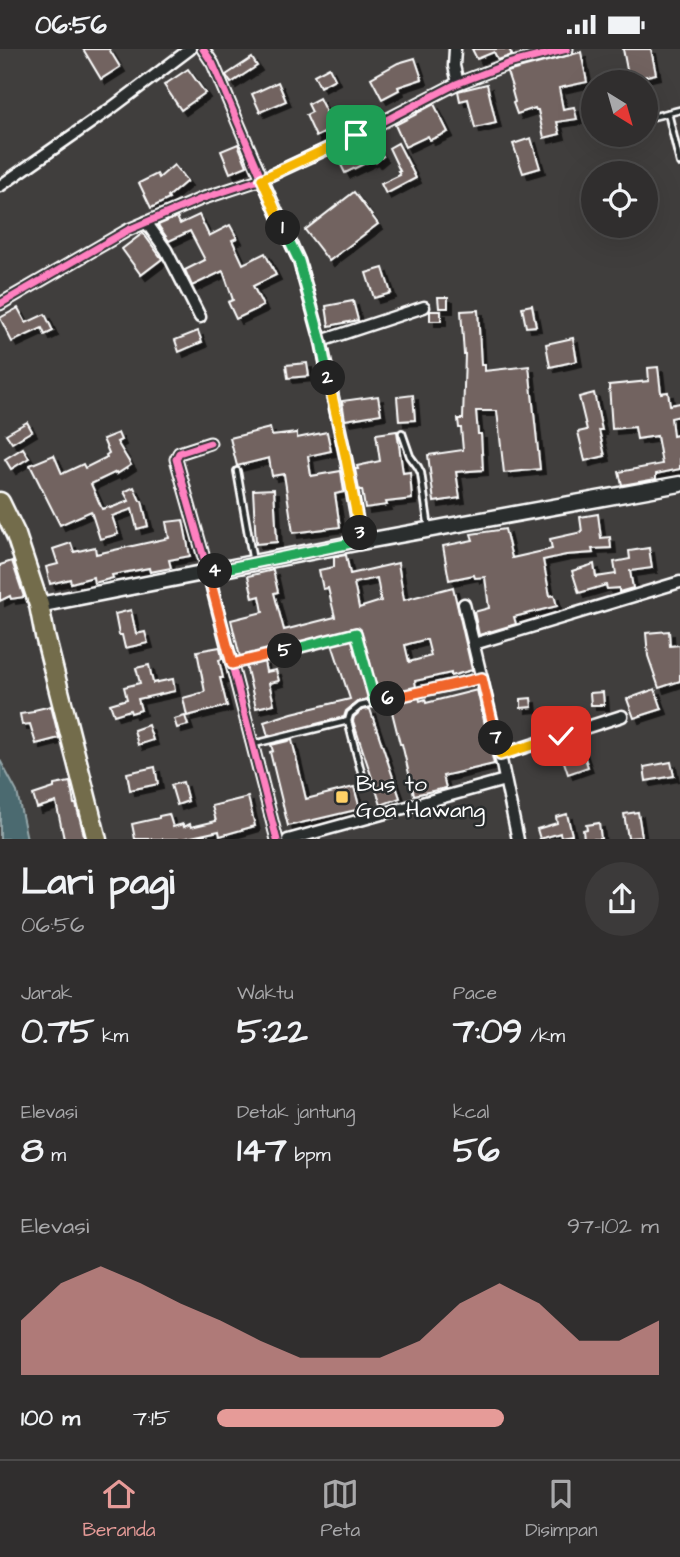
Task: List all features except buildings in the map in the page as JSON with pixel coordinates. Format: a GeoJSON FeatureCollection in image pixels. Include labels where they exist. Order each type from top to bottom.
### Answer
{"type":"FeatureCollection","features":[{"type":"Feature","properties":{"kind":"highway"},"geometry":{"type":"LineString","coordinates":[[0,502],[16,535],[39,605],[97,839]]}},
{"type":"Feature","properties":{"kind":"main road"},"geometry":{"type":"LineString","coordinates":[[39,605],[361,541],[680,484]]}},
{"type":"Feature","properties":{"kind":"street"},"geometry":{"type":"LineString","coordinates":[[203,49],[213,64],[299,261],[321,341],[361,541]]}},
{"type":"Feature","properties":{"kind":"street"},"geometry":{"type":"LineString","coordinates":[[455,49],[454,66],[458,83]]}},
{"type":"Feature","properties":{"kind":"street"},"geometry":{"type":"LineString","coordinates":[[0,304],[128,230],[201,199],[262,179],[458,83],[509,64],[567,49]]}},
{"type":"Feature","properties":{"kind":"street"},"geometry":{"type":"LineString","coordinates":[[0,186],[113,107],[187,50]]}},
{"type":"Feature","properties":{"kind":"street"},"geometry":{"type":"LineString","coordinates":[[146,222],[166,250],[200,317]]}},
{"type":"Feature","properties":{"kind":"street"},"geometry":{"type":"LineString","coordinates":[[321,341],[424,307]]}},
{"type":"Feature","properties":{"kind":"street"},"geometry":{"type":"LineString","coordinates":[[209,443],[179,453],[176,459],[277,839]]}},
{"type":"Feature","properties":{"kind":"street"},"geometry":{"type":"LineString","coordinates":[[474,644],[680,582]]}},
{"type":"Feature","properties":{"kind":"street"},"geometry":{"type":"LineString","coordinates":[[464,604],[518,839]]}},
{"type":"Feature","properties":{"kind":"street"},"geometry":{"type":"LineString","coordinates":[[500,755],[622,716]]}},
{"type":"Feature","properties":{"kind":"street"},"geometry":{"type":"LineString","coordinates":[[288,839],[505,779]]}},
{"type":"Feature","properties":{"kind":"lane"},"geometry":{"type":"LineString","coordinates":[[658,116],[680,110]]}},
{"type":"Feature","properties":{"kind":"lane"},"geometry":{"type":"LineString","coordinates":[[668,113],[680,163]]}},
{"type":"Feature","properties":{"kind":"lane"},"geometry":{"type":"LineString","coordinates":[[402,433],[410,456],[421,473],[429,529]]}},
{"type":"Feature","properties":{"kind":"lane"},"geometry":{"type":"LineString","coordinates":[[237,471],[253,563]]}},
{"type":"Feature","properties":{"kind":"lane"},"geometry":{"type":"LineString","coordinates":[[232,664],[356,633],[375,702]]}},
{"type":"Feature","properties":{"kind":"lane"},"geometry":{"type":"LineString","coordinates":[[363,779],[348,721],[354,709],[482,678]]}},
{"type":"Feature","properties":{"kind":"lane"},"geometry":{"type":"LineString","coordinates":[[253,744],[348,721]]}},
{"type":"Feature","properties":{"kind":"water"},"geometry":{"type":"Polygon","coordinates":[[[0,760],[17,792],[27,839],[0,839],[0,760]]]}},
{"type":"Feature","properties":{"kind":"cycle path"},"geometry":{"type":"LineString","coordinates":[[0,304],[128,230],[201,199],[262,179],[213,64],[203,49]]}},
{"type":"Feature","properties":{"kind":"cycle path"},"geometry":{"type":"LineString","coordinates":[[361,542],[321,341],[299,261],[262,179],[357,135],[456,84],[508,64],[567,49]]}},
{"type":"Feature","properties":{"kind":"cycle path"},"geometry":{"type":"LineString","coordinates":[[210,443],[179,453],[176,459],[277,839]]}},
{"type":"Feature","properties":{"kind":"place","name":"Bus to Goa Hawang"},"geometry":{"type":"Point","coordinates":[342,797]}},
{"type":"Feature","properties":{"kind":"route"},"geometry":{"type":"LineString","coordinates":[[356,135],[262,179],[299,261],[321,341],[361,541],[208,572],[232,664],[356,633],[375,702],[482,678],[500,755],[561,736]]}}]}
